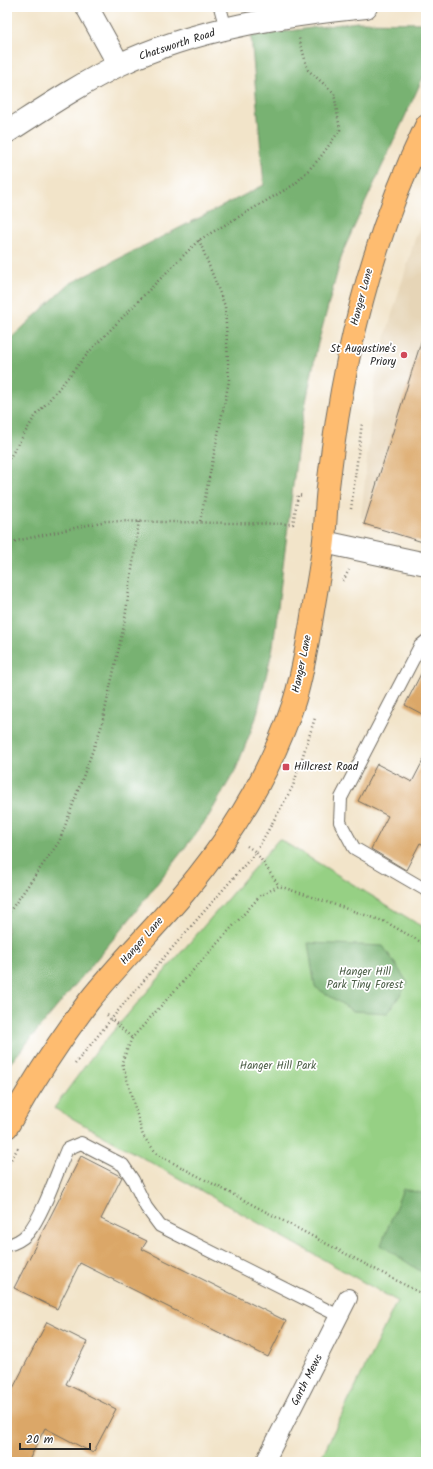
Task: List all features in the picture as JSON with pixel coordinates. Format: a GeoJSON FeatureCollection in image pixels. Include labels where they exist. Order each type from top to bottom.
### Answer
{"type":"FeatureCollection","features":[{"type":"Feature","properties":{"kind":"highway","name":"Hanger Lane"},"geometry":{"type":"LineString","coordinates":[[7,1127],[33,1080],[90,1000],[186,892],[229,835],[260,781],[293,705],[304,667],[324,542],[328,480],[340,401],[354,326],[370,266],[408,163],[426,126]]}},
{"type":"Feature","properties":{"kind":"street"},"geometry":{"type":"LineString","coordinates":[[87,7],[119,65]]}},
{"type":"Feature","properties":{"kind":"street","name":"Chatsworth Road"},"geometry":{"type":"LineString","coordinates":[[7,132],[119,65],[161,48],[226,29],[298,14],[366,7]]}},
{"type":"Feature","properties":{"kind":"street"},"geometry":{"type":"LineString","coordinates":[[324,542],[426,564]]}},
{"type":"Feature","properties":{"kind":"street","name":"Garth Mews"},"geometry":{"type":"LineString","coordinates":[[265,1462],[348,1298]]}},
{"type":"Feature","properties":{"kind":"lane"},"geometry":{"type":"LineString","coordinates":[[220,7],[226,29]]}},
{"type":"Feature","properties":{"kind":"lane"},"geometry":{"type":"LineString","coordinates":[[426,641],[420,646],[340,798],[340,822],[354,848],[426,890]]}},
{"type":"Feature","properties":{"kind":"lane"},"geometry":{"type":"LineString","coordinates":[[7,1245],[13,1244],[27,1234],[37,1219],[67,1149],[81,1143],[123,1165],[133,1180],[146,1207],[160,1226],[339,1316]]}},
{"type":"Feature","properties":{"kind":"path"},"geometry":{"type":"LineString","coordinates":[[7,462],[34,418],[90,351],[200,240],[295,184],[319,159],[340,130],[334,93],[308,70],[300,45],[298,14]]}},
{"type":"Feature","properties":{"kind":"path"},"geometry":{"type":"LineString","coordinates":[[200,240],[224,306],[229,381],[200,522]]}},
{"type":"Feature","properties":{"kind":"path"},"geometry":{"type":"LineString","coordinates":[[352,504],[363,418]]}},
{"type":"Feature","properties":{"kind":"path"},"geometry":{"type":"LineString","coordinates":[[7,543],[106,521],[292,524],[298,495]]}},
{"type":"Feature","properties":{"kind":"path"},"geometry":{"type":"LineString","coordinates":[[7,915],[59,842],[101,728],[124,625],[139,521]]}},
{"type":"Feature","properties":{"kind":"path"},"geometry":{"type":"LineString","coordinates":[[229,835],[256,852],[279,886],[386,922],[426,945]]}},
{"type":"Feature","properties":{"kind":"path"},"geometry":{"type":"LineString","coordinates":[[279,886],[261,895],[132,1038],[122,1062],[143,1136],[158,1155],[426,1296]]}},
{"type":"Feature","properties":{"kind":"path"},"geometry":{"type":"LineString","coordinates":[[90,1000],[132,1038]]}},
{"type":"Feature","properties":{"kind":"shaded area","name":"St Augustine's Priory"},"geometry":{"type":"Polygon","coordinates":[[[426,212],[426,537],[361,518],[375,380],[387,331],[415,239],[426,212]]]}},
{"type":"Feature","properties":{"kind":"green space"},"geometry":{"type":"Polygon","coordinates":[[[357,22],[426,23],[426,71],[343,251],[317,347],[299,437],[273,647],[256,718],[236,769],[207,819],[129,920],[7,1067],[7,342],[69,284],[264,185],[251,36],[357,22]]]}},
{"type":"Feature","properties":{"kind":"green space","name":"Hanger Hill Park"},"geometry":{"type":"Polygon","coordinates":[[[279,839],[426,929],[426,1462],[319,1462],[397,1301],[54,1108],[96,1051],[279,839]]]}},
{"type":"Feature","properties":{"kind":"green space","name":"Hanger Hill Park Tiny Forest"},"geometry":{"type":"Polygon","coordinates":[[[308,943],[383,946],[408,983],[388,1013],[353,1011],[315,987],[308,943]]]}},
{"type":"Feature","properties":{"kind":"green space"},"geometry":{"type":"Polygon","coordinates":[[[403,1189],[426,1194],[426,1275],[381,1245],[403,1189]]]}},
{"type":"Feature","properties":{"kind":"building"},"geometry":{"type":"Polygon","coordinates":[[[422,339],[426,340],[426,543],[364,524],[422,339]]]}},
{"type":"Feature","properties":{"kind":"building"},"geometry":{"type":"Polygon","coordinates":[[[426,664],[426,716],[405,705],[426,664]]]}},
{"type":"Feature","properties":{"kind":"building"},"geometry":{"type":"Polygon","coordinates":[[[426,755],[426,846],[420,843],[406,870],[371,849],[388,816],[358,801],[377,764],[412,782],[426,755]]]}},
{"type":"Feature","properties":{"kind":"building"},"geometry":{"type":"Polygon","coordinates":[[[81,1156],[122,1177],[101,1219],[147,1241],[142,1249],[286,1321],[268,1357],[80,1263],[57,1309],[14,1288],[81,1156]]]}},
{"type":"Feature","properties":{"kind":"building"},"geometry":{"type":"Polygon","coordinates":[[[47,1322],[87,1342],[66,1384],[116,1409],[93,1453],[45,1428],[28,1462],[7,1462],[7,1400],[47,1322]]]}},
{"type":"Feature","properties":{"kind":"place","name":"St Augustine's Priory"},"geometry":{"type":"Point","coordinates":[404,355]}},
{"type":"Feature","properties":{"kind":"place","name":"Hillcrest Road"},"geometry":{"type":"Point","coordinates":[286,767]}}]}
